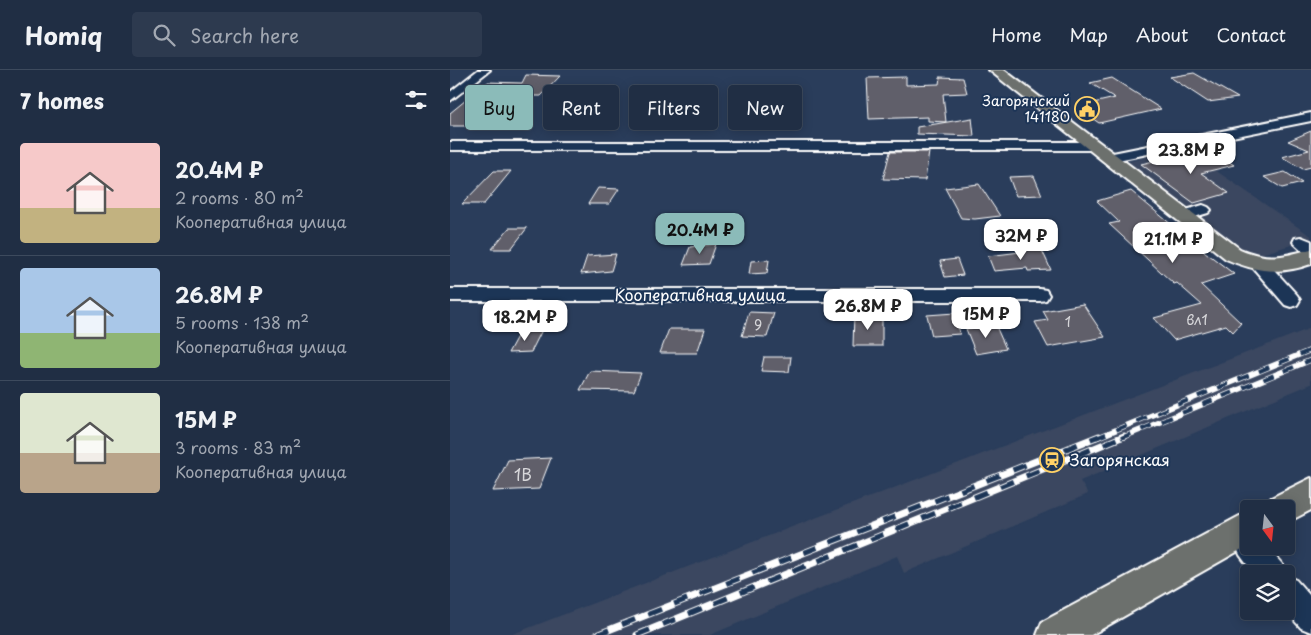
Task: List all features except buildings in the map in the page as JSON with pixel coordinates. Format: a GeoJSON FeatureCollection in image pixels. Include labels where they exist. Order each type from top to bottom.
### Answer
{"type":"FeatureCollection","features":[{"type":"Feature","properties":{"kind":"main road"},"geometry":{"type":"LineString","coordinates":[[996,70],[1181,216],[1233,254],[1260,265],[1287,265],[1308,249]]}},
{"type":"Feature","properties":{"kind":"main road"},"geometry":{"type":"LineString","coordinates":[[1295,502],[1311,493]]}},
{"type":"Feature","properties":{"kind":"main road"},"geometry":{"type":"LineString","coordinates":[[1055,635],[1240,541]]}},
{"type":"Feature","properties":{"kind":"street"},"geometry":{"type":"LineString","coordinates":[[450,98],[485,70]]}},
{"type":"Feature","properties":{"kind":"street"},"geometry":{"type":"LineString","coordinates":[[1108,158],[1311,117]]}},
{"type":"Feature","properties":{"kind":"street"},"geometry":{"type":"LineString","coordinates":[[450,146],[1092,146]]}},
{"type":"Feature","properties":{"kind":"street"},"geometry":{"type":"LineString","coordinates":[[1181,216],[1203,210]]}},
{"type":"Feature","properties":{"kind":"street"},"geometry":{"type":"LineString","coordinates":[[1260,265],[1291,300]]}},
{"type":"Feature","properties":{"kind":"street","name":"Кооперативная улица"},"geometry":{"type":"LineString","coordinates":[[450,295],[1040,295]]}},
{"type":"Feature","properties":{"kind":"street"},"geometry":{"type":"LineString","coordinates":[[1295,600],[1311,618]]}},
{"type":"Feature","properties":{"kind":"shaded area"},"geometry":{"type":"Polygon","coordinates":[[[1183,148],[1311,236],[1311,239],[1252,257],[1127,162],[1183,148]]]}},
{"type":"Feature","properties":{"kind":"shaded area"},"geometry":{"type":"Polygon","coordinates":[[[1311,328],[1311,384],[1080,481],[1088,494],[904,573],[897,556],[710,635],[510,635],[1311,328]]]}},
{"type":"Feature","properties":{"kind":"railway"},"geometry":{"type":"LineString","coordinates":[[1096,438],[1311,350]]}},
{"type":"Feature","properties":{"kind":"railway"},"geometry":{"type":"LineString","coordinates":[[1121,438],[1311,360]]}},
{"type":"Feature","properties":{"kind":"railway"},"geometry":{"type":"LineString","coordinates":[[596,635],[1099,436]]}},
{"type":"Feature","properties":{"kind":"railway"},"geometry":{"type":"LineString","coordinates":[[637,635],[1124,436]]}},
{"type":"Feature","properties":{"kind":"place","name":"Загорянский 141180"},"geometry":{"type":"Point","coordinates":[1087,109]}},
{"type":"Feature","properties":{"kind":"place","name":"Загорянская"},"geometry":{"type":"Point","coordinates":[1052,460]}}]}
